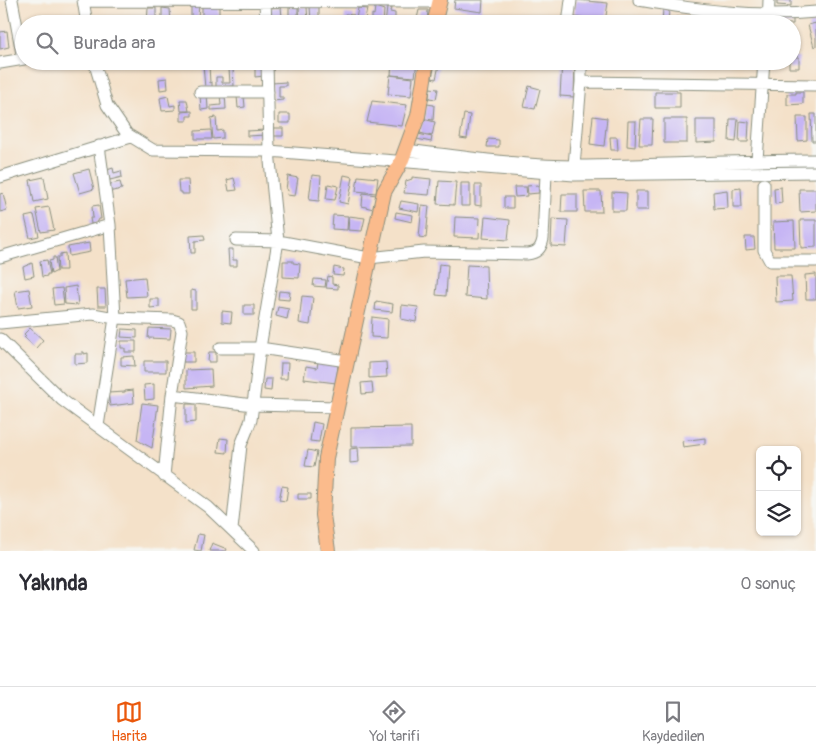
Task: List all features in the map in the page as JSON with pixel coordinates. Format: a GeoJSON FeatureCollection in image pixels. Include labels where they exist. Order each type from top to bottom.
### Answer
{"type":"FeatureCollection","features":[{"type":"Feature","properties":{"kind":"main road"},"geometry":{"type":"LineString","coordinates":[[436,15],[440,1]]}},
{"type":"Feature","properties":{"kind":"main road"},"geometry":{"type":"LineString","coordinates":[[328,551],[323,515],[326,458],[384,192],[403,156],[418,116],[426,70]]}},
{"type":"Feature","properties":{"kind":"street"},"geometry":{"type":"LineString","coordinates":[[12,0],[15,16]]}},
{"type":"Feature","properties":{"kind":"street"},"geometry":{"type":"LineString","coordinates":[[86,15],[83,0],[440,1]]}},
{"type":"Feature","properties":{"kind":"street"},"geometry":{"type":"LineString","coordinates":[[569,15],[571,0]]}},
{"type":"Feature","properties":{"kind":"street"},"geometry":{"type":"LineString","coordinates":[[639,0],[671,3],[744,15]]}},
{"type":"Feature","properties":{"kind":"street"},"geometry":{"type":"LineString","coordinates":[[768,15],[769,0]]}},
{"type":"Feature","properties":{"kind":"street"},"geometry":{"type":"LineString","coordinates":[[265,2],[266,15]]}},
{"type":"Feature","properties":{"kind":"street"},"geometry":{"type":"LineString","coordinates":[[795,15],[816,12]]}},
{"type":"Feature","properties":{"kind":"street"},"geometry":{"type":"LineString","coordinates":[[0,63],[15,60]]}},
{"type":"Feature","properties":{"kind":"street"},"geometry":{"type":"LineString","coordinates":[[96,70],[106,105],[127,134],[153,150],[269,151],[403,156],[574,166],[816,160]]}},
{"type":"Feature","properties":{"kind":"street"},"geometry":{"type":"LineString","coordinates":[[232,530],[241,445],[251,420],[260,348],[278,241],[269,151],[267,70]]}},
{"type":"Feature","properties":{"kind":"street"},"geometry":{"type":"LineString","coordinates":[[574,166],[581,70]]}},
{"type":"Feature","properties":{"kind":"street"},"geometry":{"type":"LineString","coordinates":[[757,160],[763,70]]}},
{"type":"Feature","properties":{"kind":"street"},"geometry":{"type":"LineString","coordinates":[[581,82],[816,85]]}},
{"type":"Feature","properties":{"kind":"street"},"geometry":{"type":"LineString","coordinates":[[200,92],[268,92]]}},
{"type":"Feature","properties":{"kind":"street"},"geometry":{"type":"LineString","coordinates":[[0,177],[131,136]]}},
{"type":"Feature","properties":{"kind":"street"},"geometry":{"type":"LineString","coordinates":[[98,426],[116,318],[110,225],[99,146]]}},
{"type":"Feature","properties":{"kind":"street"},"geometry":{"type":"LineString","coordinates":[[403,156],[574,176],[816,172]]}},
{"type":"Feature","properties":{"kind":"street"},"geometry":{"type":"LineString","coordinates":[[236,240],[278,241],[369,258],[424,252],[535,253],[542,247],[544,239],[546,174]]}},
{"type":"Feature","properties":{"kind":"street"},"geometry":{"type":"LineString","coordinates":[[764,184],[764,250],[770,261],[816,262]]}},
{"type":"Feature","properties":{"kind":"street"},"geometry":{"type":"LineString","coordinates":[[0,257],[110,225]]}},
{"type":"Feature","properties":{"kind":"street"},"geometry":{"type":"LineString","coordinates":[[0,323],[93,314],[116,318],[172,320],[179,322],[182,331],[172,395],[164,476]]}},
{"type":"Feature","properties":{"kind":"street"},"geometry":{"type":"LineString","coordinates":[[0,339],[62,400],[208,507],[249,549]]}},
{"type":"Feature","properties":{"kind":"street"},"geometry":{"type":"LineString","coordinates":[[220,348],[260,348],[347,361]]}},
{"type":"Feature","properties":{"kind":"street"},"geometry":{"type":"LineString","coordinates":[[172,395],[253,406],[337,407]]}},
{"type":"Feature","properties":{"kind":"building"},"geometry":{"type":"Polygon","coordinates":[[[455,0],[483,0],[482,12],[454,8],[455,0]]]}},
{"type":"Feature","properties":{"kind":"building"},"geometry":{"type":"Polygon","coordinates":[[[576,0],[608,3],[606,15],[574,15],[576,0]]]}},
{"type":"Feature","properties":{"kind":"building"},"geometry":{"type":"Polygon","coordinates":[[[777,0],[791,0],[791,6],[777,5],[777,0]]]}},
{"type":"Feature","properties":{"kind":"building"},"geometry":{"type":"Polygon","coordinates":[[[191,2],[199,2],[198,15],[191,15],[191,2]]]}},
{"type":"Feature","properties":{"kind":"building"},"geometry":{"type":"Polygon","coordinates":[[[202,2],[219,2],[219,15],[202,15],[202,2]]]}},
{"type":"Feature","properties":{"kind":"building"},"geometry":{"type":"Polygon","coordinates":[[[281,7],[282,15],[270,15],[269,8],[281,7]]]}},
{"type":"Feature","properties":{"kind":"building"},"geometry":{"type":"Polygon","coordinates":[[[289,7],[298,7],[298,15],[289,15],[289,7]]]}},
{"type":"Feature","properties":{"kind":"building"},"geometry":{"type":"Polygon","coordinates":[[[299,7],[307,7],[308,15],[300,15],[299,7]]]}},
{"type":"Feature","properties":{"kind":"building"},"geometry":{"type":"Polygon","coordinates":[[[310,7],[319,7],[319,15],[311,15],[310,7]]]}},
{"type":"Feature","properties":{"kind":"building"},"geometry":{"type":"Polygon","coordinates":[[[375,7],[384,10],[384,15],[374,15],[375,7]]]}},
{"type":"Feature","properties":{"kind":"building"},"geometry":{"type":"Polygon","coordinates":[[[148,8],[156,8],[156,15],[148,15],[148,8]]]}},
{"type":"Feature","properties":{"kind":"building"},"geometry":{"type":"Polygon","coordinates":[[[162,8],[170,9],[170,15],[162,15],[162,8]]]}},
{"type":"Feature","properties":{"kind":"building"},"geometry":{"type":"Polygon","coordinates":[[[358,8],[367,9],[366,15],[357,15],[358,8]]]}},
{"type":"Feature","properties":{"kind":"building"},"geometry":{"type":"Polygon","coordinates":[[[387,8],[391,8],[390,12],[395,13],[395,15],[386,15],[387,8]]]}},
{"type":"Feature","properties":{"kind":"building"},"geometry":{"type":"Polygon","coordinates":[[[663,9],[669,10],[669,15],[663,15],[663,9]]]}},
{"type":"Feature","properties":{"kind":"building"},"geometry":{"type":"Polygon","coordinates":[[[419,10],[428,10],[428,15],[418,15],[419,10]]]}},
{"type":"Feature","properties":{"kind":"building"},"geometry":{"type":"Polygon","coordinates":[[[816,23],[816,46],[814,47],[808,25],[816,23]]]}},
{"type":"Feature","properties":{"kind":"building"},"geometry":{"type":"Polygon","coordinates":[[[7,31],[9,47],[0,49],[0,32],[7,31]]]}},
{"type":"Feature","properties":{"kind":"building"},"geometry":{"type":"Polygon","coordinates":[[[203,70],[209,70],[212,88],[205,88],[203,70]]]}},
{"type":"Feature","properties":{"kind":"building"},"geometry":{"type":"Polygon","coordinates":[[[229,70],[233,70],[234,86],[216,87],[216,77],[222,77],[222,83],[230,83],[229,70]]]}},
{"type":"Feature","properties":{"kind":"building"},"geometry":{"type":"Polygon","coordinates":[[[255,70],[263,70],[264,76],[255,77],[255,70]]]}},
{"type":"Feature","properties":{"kind":"building"},"geometry":{"type":"Polygon","coordinates":[[[391,70],[416,70],[415,77],[391,75],[391,70]]]}},
{"type":"Feature","properties":{"kind":"building"},"geometry":{"type":"Polygon","coordinates":[[[434,70],[438,70],[436,79],[432,78],[434,70]]]}},
{"type":"Feature","properties":{"kind":"building"},"geometry":{"type":"Polygon","coordinates":[[[561,70],[575,70],[574,97],[560,96],[561,70]]]}},
{"type":"Feature","properties":{"kind":"building"},"geometry":{"type":"Polygon","coordinates":[[[390,75],[413,78],[411,96],[388,94],[390,75]]]}},
{"type":"Feature","properties":{"kind":"building"},"geometry":{"type":"Polygon","coordinates":[[[167,78],[168,89],[160,90],[159,79],[167,78]]]}},
{"type":"Feature","properties":{"kind":"building"},"geometry":{"type":"Polygon","coordinates":[[[286,82],[286,86],[279,86],[279,97],[283,97],[283,100],[273,101],[272,83],[286,82]]]}},
{"type":"Feature","properties":{"kind":"building"},"geometry":{"type":"Polygon","coordinates":[[[529,86],[540,89],[535,109],[524,107],[529,86]]]}},
{"type":"Feature","properties":{"kind":"building"},"geometry":{"type":"Polygon","coordinates":[[[430,88],[438,89],[436,99],[429,98],[430,88]]]}},
{"type":"Feature","properties":{"kind":"building"},"geometry":{"type":"Polygon","coordinates":[[[655,92],[680,92],[680,108],[655,108],[655,92]]]}},
{"type":"Feature","properties":{"kind":"building"},"geometry":{"type":"Polygon","coordinates":[[[796,92],[803,92],[803,104],[787,105],[787,94],[796,94],[796,92]]]}},
{"type":"Feature","properties":{"kind":"building"},"geometry":{"type":"Polygon","coordinates":[[[207,93],[208,109],[201,110],[200,94],[207,93]]]}},
{"type":"Feature","properties":{"kind":"building"},"geometry":{"type":"Polygon","coordinates":[[[220,93],[225,93],[226,109],[211,110],[211,106],[221,105],[220,93]]]}},
{"type":"Feature","properties":{"kind":"building"},"geometry":{"type":"Polygon","coordinates":[[[168,96],[170,106],[175,105],[175,110],[162,111],[160,98],[168,96]]]}},
{"type":"Feature","properties":{"kind":"building"},"geometry":{"type":"Polygon","coordinates":[[[237,96],[244,96],[245,107],[238,108],[237,96]]]}},
{"type":"Feature","properties":{"kind":"building"},"geometry":{"type":"Polygon","coordinates":[[[180,100],[187,100],[189,111],[181,111],[180,100]]]}},
{"type":"Feature","properties":{"kind":"building"},"geometry":{"type":"Polygon","coordinates":[[[372,101],[407,105],[402,126],[367,122],[372,101]]]}},
{"type":"Feature","properties":{"kind":"building"},"geometry":{"type":"Polygon","coordinates":[[[427,104],[434,105],[433,120],[425,119],[427,104]]]}},
{"type":"Feature","properties":{"kind":"building"},"geometry":{"type":"Polygon","coordinates":[[[192,111],[192,116],[187,116],[187,121],[181,121],[181,112],[192,111]]]}},
{"type":"Feature","properties":{"kind":"building"},"geometry":{"type":"Polygon","coordinates":[[[279,114],[290,114],[290,123],[279,123],[279,114]]]}},
{"type":"Feature","properties":{"kind":"building"},"geometry":{"type":"Polygon","coordinates":[[[464,114],[470,115],[467,139],[460,138],[464,114]]]}},
{"type":"Feature","properties":{"kind":"building"},"geometry":{"type":"Polygon","coordinates":[[[811,114],[816,114],[816,141],[812,141],[811,114]]]}},
{"type":"Feature","properties":{"kind":"building"},"geometry":{"type":"Polygon","coordinates":[[[593,116],[607,118],[604,146],[590,144],[593,116]]]}},
{"type":"Feature","properties":{"kind":"building"},"geometry":{"type":"Polygon","coordinates":[[[216,117],[217,131],[223,130],[223,138],[213,139],[211,118],[216,117]]]}},
{"type":"Feature","properties":{"kind":"building"},"geometry":{"type":"Polygon","coordinates":[[[797,117],[807,117],[807,140],[798,141],[797,117]]]}},
{"type":"Feature","properties":{"kind":"building"},"geometry":{"type":"Polygon","coordinates":[[[423,119],[435,122],[432,136],[420,133],[423,119]]]}},
{"type":"Feature","properties":{"kind":"building"},"geometry":{"type":"Polygon","coordinates":[[[641,119],[653,119],[652,145],[639,145],[641,119]]]}},
{"type":"Feature","properties":{"kind":"building"},"geometry":{"type":"Polygon","coordinates":[[[664,119],[687,119],[687,143],[664,143],[664,119]]]}},
{"type":"Feature","properties":{"kind":"building"},"geometry":{"type":"Polygon","coordinates":[[[730,119],[738,119],[736,142],[729,141],[730,119]]]}},
{"type":"Feature","properties":{"kind":"building"},"geometry":{"type":"Polygon","coordinates":[[[696,120],[716,120],[716,142],[696,143],[696,120]]]}},
{"type":"Feature","properties":{"kind":"building"},"geometry":{"type":"Polygon","coordinates":[[[628,121],[636,121],[635,147],[627,146],[628,121]]]}},
{"type":"Feature","properties":{"kind":"building"},"geometry":{"type":"Polygon","coordinates":[[[740,121],[749,122],[748,142],[739,142],[740,121]]]}},
{"type":"Feature","properties":{"kind":"building"},"geometry":{"type":"Polygon","coordinates":[[[273,128],[283,128],[283,136],[274,136],[273,128]]]}},
{"type":"Feature","properties":{"kind":"building"},"geometry":{"type":"Polygon","coordinates":[[[211,130],[212,139],[195,139],[195,131],[211,130]]]}},
{"type":"Feature","properties":{"kind":"building"},"geometry":{"type":"Polygon","coordinates":[[[265,130],[266,135],[247,136],[247,131],[265,130]]]}},
{"type":"Feature","properties":{"kind":"building"},"geometry":{"type":"Polygon","coordinates":[[[418,134],[432,137],[431,142],[417,139],[418,134]]]}},
{"type":"Feature","properties":{"kind":"building"},"geometry":{"type":"Polygon","coordinates":[[[610,137],[617,137],[618,150],[611,150],[610,137]]]}},
{"type":"Feature","properties":{"kind":"building"},"geometry":{"type":"Polygon","coordinates":[[[488,139],[499,140],[499,147],[487,147],[488,139]]]}},
{"type":"Feature","properties":{"kind":"building"},"geometry":{"type":"Polygon","coordinates":[[[113,168],[114,173],[121,171],[122,177],[110,180],[107,170],[113,168]]]}},
{"type":"Feature","properties":{"kind":"building"},"geometry":{"type":"Polygon","coordinates":[[[89,169],[94,189],[80,193],[74,173],[89,169]]]}},
{"type":"Feature","properties":{"kind":"building"},"geometry":{"type":"Polygon","coordinates":[[[312,175],[321,176],[319,201],[309,200],[312,175]]]}},
{"type":"Feature","properties":{"kind":"building"},"geometry":{"type":"Polygon","coordinates":[[[344,175],[353,177],[348,204],[339,202],[344,175]]]}},
{"type":"Feature","properties":{"kind":"building"},"geometry":{"type":"Polygon","coordinates":[[[288,176],[298,178],[295,196],[287,195],[288,176]]]}},
{"type":"Feature","properties":{"kind":"building"},"geometry":{"type":"Polygon","coordinates":[[[358,176],[378,178],[376,193],[356,191],[358,176]]]}},
{"type":"Feature","properties":{"kind":"building"},"geometry":{"type":"Polygon","coordinates":[[[44,177],[48,199],[34,202],[30,180],[44,177]]]}},
{"type":"Feature","properties":{"kind":"building"},"geometry":{"type":"Polygon","coordinates":[[[412,177],[431,179],[429,195],[404,193],[406,181],[412,179],[412,177]]]}},
{"type":"Feature","properties":{"kind":"building"},"geometry":{"type":"Polygon","coordinates":[[[234,178],[237,190],[229,191],[227,180],[234,178]]]}},
{"type":"Feature","properties":{"kind":"building"},"geometry":{"type":"Polygon","coordinates":[[[178,180],[188,180],[189,194],[179,192],[178,180]]]}},
{"type":"Feature","properties":{"kind":"building"},"geometry":{"type":"Polygon","coordinates":[[[439,181],[456,182],[454,205],[437,204],[439,181]]]}},
{"type":"Feature","properties":{"kind":"building"},"geometry":{"type":"Polygon","coordinates":[[[120,182],[122,189],[108,192],[106,185],[120,182]]]}},
{"type":"Feature","properties":{"kind":"building"},"geometry":{"type":"Polygon","coordinates":[[[461,183],[470,183],[470,206],[461,206],[461,183]]]}},
{"type":"Feature","properties":{"kind":"building"},"geometry":{"type":"Polygon","coordinates":[[[328,184],[338,186],[335,200],[326,199],[328,184]]]}},
{"type":"Feature","properties":{"kind":"building"},"geometry":{"type":"Polygon","coordinates":[[[475,185],[481,185],[481,206],[475,205],[475,185]]]}},
{"type":"Feature","properties":{"kind":"building"},"geometry":{"type":"Polygon","coordinates":[[[538,185],[539,193],[528,194],[527,186],[538,185]]]}},
{"type":"Feature","properties":{"kind":"building"},"geometry":{"type":"Polygon","coordinates":[[[514,187],[526,187],[527,196],[515,197],[514,187]]]}},
{"type":"Feature","properties":{"kind":"building"},"geometry":{"type":"Polygon","coordinates":[[[781,187],[782,203],[775,204],[774,188],[781,187]]]}},
{"type":"Feature","properties":{"kind":"building"},"geometry":{"type":"Polygon","coordinates":[[[741,188],[742,207],[733,207],[733,189],[741,188]]]}},
{"type":"Feature","properties":{"kind":"building"},"geometry":{"type":"Polygon","coordinates":[[[799,189],[816,189],[816,211],[800,212],[799,189]]]}},
{"type":"Feature","properties":{"kind":"building"},"geometry":{"type":"Polygon","coordinates":[[[727,190],[728,208],[714,209],[713,192],[727,190]]]}},
{"type":"Feature","properties":{"kind":"building"},"geometry":{"type":"Polygon","coordinates":[[[584,191],[601,191],[602,212],[585,212],[584,191]]]}},
{"type":"Feature","properties":{"kind":"building"},"geometry":{"type":"Polygon","coordinates":[[[636,191],[648,191],[648,210],[636,210],[636,191]]]}},
{"type":"Feature","properties":{"kind":"building"},"geometry":{"type":"Polygon","coordinates":[[[612,192],[627,193],[626,211],[612,211],[612,192]]]}},
{"type":"Feature","properties":{"kind":"building"},"geometry":{"type":"Polygon","coordinates":[[[3,193],[7,210],[0,212],[0,194],[3,193]]]}},
{"type":"Feature","properties":{"kind":"building"},"geometry":{"type":"Polygon","coordinates":[[[363,193],[376,195],[373,209],[362,206],[363,193]]]}},
{"type":"Feature","properties":{"kind":"building"},"geometry":{"type":"Polygon","coordinates":[[[562,194],[577,194],[577,212],[561,212],[562,194]]]}},
{"type":"Feature","properties":{"kind":"building"},"geometry":{"type":"Polygon","coordinates":[[[504,197],[513,197],[513,208],[504,208],[504,197]]]}},
{"type":"Feature","properties":{"kind":"building"},"geometry":{"type":"Polygon","coordinates":[[[401,201],[419,204],[418,212],[399,208],[401,201]]]}},
{"type":"Feature","properties":{"kind":"building"},"geometry":{"type":"Polygon","coordinates":[[[99,205],[101,219],[97,223],[91,224],[90,218],[93,218],[92,206],[99,205]]]}},
{"type":"Feature","properties":{"kind":"building"},"geometry":{"type":"Polygon","coordinates":[[[422,205],[429,206],[426,238],[419,237],[422,205]]]}},
{"type":"Feature","properties":{"kind":"building"},"geometry":{"type":"Polygon","coordinates":[[[49,207],[54,230],[41,232],[36,209],[49,207]]]}},
{"type":"Feature","properties":{"kind":"building"},"geometry":{"type":"Polygon","coordinates":[[[396,212],[413,215],[412,222],[395,218],[396,212]]]}},
{"type":"Feature","properties":{"kind":"building"},"geometry":{"type":"Polygon","coordinates":[[[34,215],[39,236],[30,238],[25,217],[34,215]]]}},
{"type":"Feature","properties":{"kind":"building"},"geometry":{"type":"Polygon","coordinates":[[[333,215],[348,216],[347,230],[332,229],[333,215]]]}},
{"type":"Feature","properties":{"kind":"building"},"geometry":{"type":"Polygon","coordinates":[[[349,216],[365,218],[362,231],[348,230],[349,216]]]}},
{"type":"Feature","properties":{"kind":"building"},"geometry":{"type":"Polygon","coordinates":[[[455,217],[480,218],[479,238],[454,237],[455,217]]]}},
{"type":"Feature","properties":{"kind":"building"},"geometry":{"type":"Polygon","coordinates":[[[485,217],[510,220],[508,240],[483,238],[485,217]]]}},
{"type":"Feature","properties":{"kind":"building"},"geometry":{"type":"Polygon","coordinates":[[[552,219],[568,220],[566,247],[551,246],[552,219]]]}},
{"type":"Feature","properties":{"kind":"building"},"geometry":{"type":"Polygon","coordinates":[[[800,220],[816,220],[816,247],[801,248],[800,220]]]}},
{"type":"Feature","properties":{"kind":"building"},"geometry":{"type":"Polygon","coordinates":[[[794,221],[795,248],[774,248],[773,222],[794,221]]]}},
{"type":"Feature","properties":{"kind":"building"},"geometry":{"type":"Polygon","coordinates":[[[204,235],[205,240],[195,241],[195,253],[191,253],[190,236],[204,235]]]}},
{"type":"Feature","properties":{"kind":"building"},"geometry":{"type":"Polygon","coordinates":[[[745,237],[754,237],[755,249],[746,250],[745,237]]]}},
{"type":"Feature","properties":{"kind":"building"},"geometry":{"type":"Polygon","coordinates":[[[89,243],[90,252],[69,256],[68,247],[89,243]]]}},
{"type":"Feature","properties":{"kind":"building"},"geometry":{"type":"Polygon","coordinates":[[[228,249],[233,249],[233,260],[237,260],[237,266],[229,266],[228,249]]]}},
{"type":"Feature","properties":{"kind":"building"},"geometry":{"type":"Polygon","coordinates":[[[65,253],[66,270],[58,270],[57,257],[65,253]]]}},
{"type":"Feature","properties":{"kind":"building"},"geometry":{"type":"Polygon","coordinates":[[[53,257],[55,257],[57,271],[51,274],[49,261],[53,260],[53,257]]]}},
{"type":"Feature","properties":{"kind":"building"},"geometry":{"type":"Polygon","coordinates":[[[47,260],[50,274],[42,277],[40,261],[47,260]]]}},
{"type":"Feature","properties":{"kind":"building"},"geometry":{"type":"Polygon","coordinates":[[[283,261],[293,261],[293,263],[300,264],[299,278],[283,277],[283,261]]]}},
{"type":"Feature","properties":{"kind":"building"},"geometry":{"type":"Polygon","coordinates":[[[32,263],[34,276],[25,278],[23,267],[32,263]]]}},
{"type":"Feature","properties":{"kind":"building"},"geometry":{"type":"Polygon","coordinates":[[[439,264],[448,265],[446,296],[436,295],[439,264]]]}},
{"type":"Feature","properties":{"kind":"building"},"geometry":{"type":"Polygon","coordinates":[[[467,265],[486,266],[487,299],[465,297],[467,265]]]}},
{"type":"Feature","properties":{"kind":"building"},"geometry":{"type":"Polygon","coordinates":[[[334,267],[344,269],[343,276],[333,275],[334,267]]]}},
{"type":"Feature","properties":{"kind":"building"},"geometry":{"type":"Polygon","coordinates":[[[816,274],[816,299],[806,299],[805,275],[816,274]]]}},
{"type":"Feature","properties":{"kind":"building"},"geometry":{"type":"Polygon","coordinates":[[[328,276],[332,277],[332,284],[338,285],[338,289],[326,288],[328,276]]]}},
{"type":"Feature","properties":{"kind":"building"},"geometry":{"type":"Polygon","coordinates":[[[775,276],[791,276],[793,301],[776,302],[775,276]]]}},
{"type":"Feature","properties":{"kind":"building"},"geometry":{"type":"Polygon","coordinates":[[[145,277],[147,296],[127,297],[125,279],[145,277]]]}},
{"type":"Feature","properties":{"kind":"building"},"geometry":{"type":"Polygon","coordinates":[[[314,279],[326,280],[325,287],[313,286],[314,279]]]}},
{"type":"Feature","properties":{"kind":"building"},"geometry":{"type":"Polygon","coordinates":[[[76,286],[78,305],[65,304],[64,288],[76,286]]]}},
{"type":"Feature","properties":{"kind":"building"},"geometry":{"type":"Polygon","coordinates":[[[62,288],[64,304],[54,305],[52,289],[62,288]]]}},
{"type":"Feature","properties":{"kind":"building"},"geometry":{"type":"Polygon","coordinates":[[[29,289],[32,306],[18,308],[15,291],[29,289]]]}},
{"type":"Feature","properties":{"kind":"building"},"geometry":{"type":"Polygon","coordinates":[[[97,289],[105,289],[106,306],[98,306],[97,289]]]}},
{"type":"Feature","properties":{"kind":"building"},"geometry":{"type":"Polygon","coordinates":[[[191,290],[196,291],[196,309],[191,309],[191,290]]]}},
{"type":"Feature","properties":{"kind":"building"},"geometry":{"type":"Polygon","coordinates":[[[279,291],[290,292],[289,300],[278,299],[279,291]]]}},
{"type":"Feature","properties":{"kind":"building"},"geometry":{"type":"Polygon","coordinates":[[[302,296],[313,297],[310,325],[299,323],[302,296]]]}},
{"type":"Feature","properties":{"kind":"building"},"geometry":{"type":"Polygon","coordinates":[[[150,299],[159,299],[159,307],[150,308],[150,299]]]}},
{"type":"Feature","properties":{"kind":"building"},"geometry":{"type":"Polygon","coordinates":[[[376,301],[393,304],[392,312],[375,310],[376,301]]]}},
{"type":"Feature","properties":{"kind":"building"},"geometry":{"type":"Polygon","coordinates":[[[244,305],[254,305],[254,315],[244,315],[244,305]]]}},
{"type":"Feature","properties":{"kind":"building"},"geometry":{"type":"Polygon","coordinates":[[[402,305],[418,307],[416,322],[401,319],[402,305]]]}},
{"type":"Feature","properties":{"kind":"building"},"geometry":{"type":"Polygon","coordinates":[[[278,307],[289,309],[287,319],[276,316],[278,307]]]}},
{"type":"Feature","properties":{"kind":"building"},"geometry":{"type":"Polygon","coordinates":[[[222,311],[232,312],[231,323],[222,322],[222,311]]]}},
{"type":"Feature","properties":{"kind":"building"},"geometry":{"type":"Polygon","coordinates":[[[372,317],[388,319],[387,338],[371,337],[372,317]]]}},
{"type":"Feature","properties":{"kind":"building"},"geometry":{"type":"Polygon","coordinates":[[[30,328],[43,340],[36,348],[24,337],[26,336],[24,334],[30,328]]]}},
{"type":"Feature","properties":{"kind":"building"},"geometry":{"type":"Polygon","coordinates":[[[149,328],[171,329],[170,339],[148,338],[149,328]]]}},
{"type":"Feature","properties":{"kind":"building"},"geometry":{"type":"Polygon","coordinates":[[[122,329],[137,330],[137,338],[121,337],[122,329]]]}},
{"type":"Feature","properties":{"kind":"building"},"geometry":{"type":"Polygon","coordinates":[[[121,341],[136,341],[136,352],[125,352],[125,348],[121,348],[121,341]]]}},
{"type":"Feature","properties":{"kind":"building"},"geometry":{"type":"Polygon","coordinates":[[[82,352],[84,354],[88,353],[88,363],[75,364],[75,354],[82,354],[82,352]]]}},
{"type":"Feature","properties":{"kind":"building"},"geometry":{"type":"Polygon","coordinates":[[[183,352],[194,352],[194,362],[183,362],[183,352]]]}},
{"type":"Feature","properties":{"kind":"building"},"geometry":{"type":"Polygon","coordinates":[[[209,352],[216,352],[216,362],[208,362],[209,352]]]}},
{"type":"Feature","properties":{"kind":"building"},"geometry":{"type":"Polygon","coordinates":[[[134,356],[135,366],[121,365],[121,357],[134,356]]]}},
{"type":"Feature","properties":{"kind":"building"},"geometry":{"type":"Polygon","coordinates":[[[144,361],[166,361],[166,372],[144,372],[144,361]]]}},
{"type":"Feature","properties":{"kind":"building"},"geometry":{"type":"Polygon","coordinates":[[[318,362],[338,365],[336,383],[304,379],[306,366],[317,368],[318,362]]]}},
{"type":"Feature","properties":{"kind":"building"},"geometry":{"type":"Polygon","coordinates":[[[386,362],[387,377],[369,378],[369,363],[386,362]]]}},
{"type":"Feature","properties":{"kind":"building"},"geometry":{"type":"Polygon","coordinates":[[[281,363],[288,363],[287,379],[280,379],[281,363]]]}},
{"type":"Feature","properties":{"kind":"building"},"geometry":{"type":"Polygon","coordinates":[[[211,369],[212,386],[186,388],[186,370],[211,369]]]}},
{"type":"Feature","properties":{"kind":"building"},"geometry":{"type":"Polygon","coordinates":[[[265,379],[272,379],[271,391],[264,390],[265,379]]]}},
{"type":"Feature","properties":{"kind":"building"},"geometry":{"type":"Polygon","coordinates":[[[372,382],[373,393],[362,394],[361,383],[372,382]]]}},
{"type":"Feature","properties":{"kind":"building"},"geometry":{"type":"Polygon","coordinates":[[[154,384],[154,399],[145,400],[144,385],[154,384]]]}},
{"type":"Feature","properties":{"kind":"building"},"geometry":{"type":"Polygon","coordinates":[[[133,390],[134,403],[110,406],[108,393],[133,390]]]}},
{"type":"Feature","properties":{"kind":"building"},"geometry":{"type":"Polygon","coordinates":[[[142,403],[158,405],[152,448],[137,440],[142,403]]]}},
{"type":"Feature","properties":{"kind":"building"},"geometry":{"type":"Polygon","coordinates":[[[186,404],[196,404],[196,422],[186,423],[186,404]]]}},
{"type":"Feature","properties":{"kind":"building"},"geometry":{"type":"Polygon","coordinates":[[[313,422],[322,424],[319,442],[310,441],[313,422]]]}},
{"type":"Feature","properties":{"kind":"building"},"geometry":{"type":"Polygon","coordinates":[[[411,427],[411,446],[351,447],[351,428],[411,427]]]}},
{"type":"Feature","properties":{"kind":"building"},"geometry":{"type":"Polygon","coordinates":[[[220,438],[228,439],[227,453],[218,452],[220,438]]]}},
{"type":"Feature","properties":{"kind":"building"},"geometry":{"type":"Polygon","coordinates":[[[705,438],[705,444],[683,447],[682,441],[705,438]]]}},
{"type":"Feature","properties":{"kind":"building"},"geometry":{"type":"Polygon","coordinates":[[[358,448],[359,462],[350,463],[350,449],[358,448]]]}},
{"type":"Feature","properties":{"kind":"building"},"geometry":{"type":"Polygon","coordinates":[[[308,450],[317,452],[314,467],[305,466],[308,450]]]}},
{"type":"Feature","properties":{"kind":"building"},"geometry":{"type":"Polygon","coordinates":[[[282,486],[288,487],[286,501],[279,500],[282,486]]]}},
{"type":"Feature","properties":{"kind":"building"},"geometry":{"type":"Polygon","coordinates":[[[298,494],[311,494],[311,499],[298,499],[298,494]]]}},
{"type":"Feature","properties":{"kind":"building"},"geometry":{"type":"Polygon","coordinates":[[[198,534],[204,535],[201,551],[194,550],[198,534]]]}},
{"type":"Feature","properties":{"kind":"building"},"geometry":{"type":"Polygon","coordinates":[[[212,543],[227,549],[226,551],[209,551],[212,543]]]}}]}
